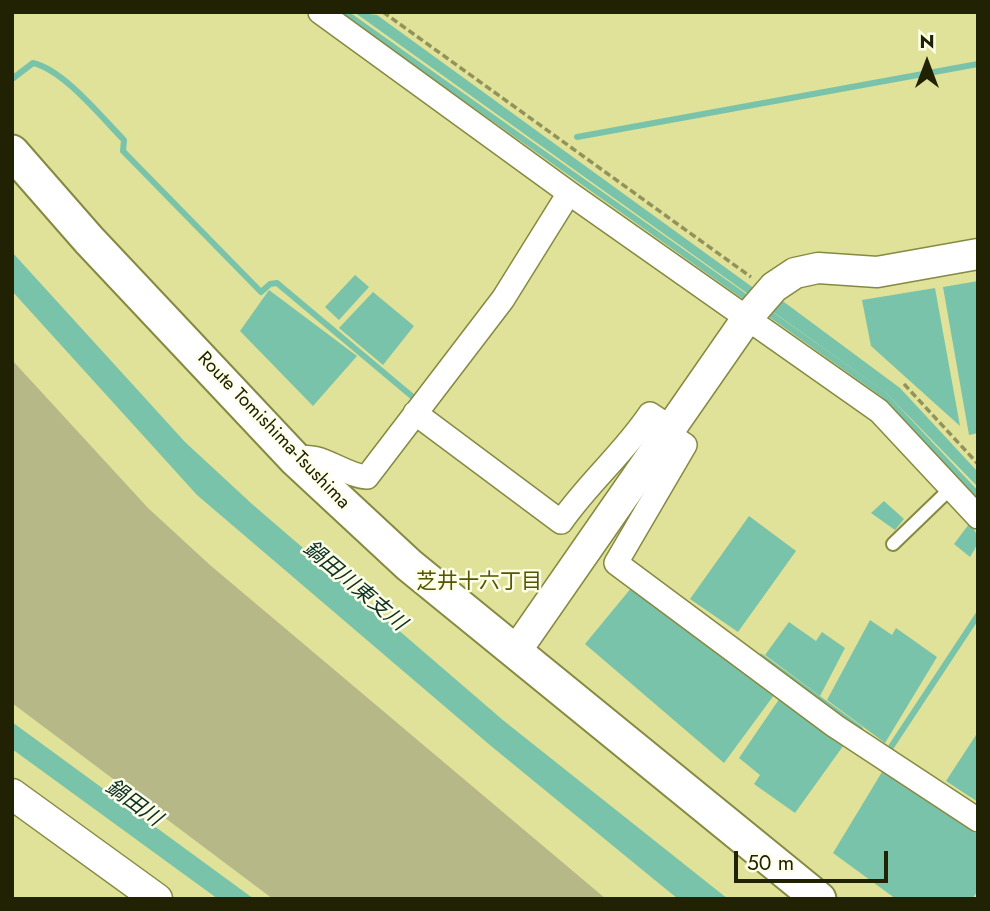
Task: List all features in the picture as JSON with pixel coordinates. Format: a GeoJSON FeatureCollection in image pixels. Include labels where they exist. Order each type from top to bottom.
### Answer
{"type":"FeatureCollection","features":[{"type":"Feature","properties":{"kind":"main road","name":"Route Tomishima-Tsushima"},"geometry":{"type":"LineString","coordinates":[[12,152],[89,240],[296,460],[409,565],[818,899]]}},
{"type":"Feature","properties":{"kind":"street"},"geometry":{"type":"LineString","coordinates":[[332,15],[569,193],[757,306],[879,411],[978,517]]}},
{"type":"Feature","properties":{"kind":"street"},"geometry":{"type":"LineString","coordinates":[[296,460],[311,457],[355,476],[367,477],[503,299],[569,193]]}},
{"type":"Feature","properties":{"kind":"street"},"geometry":{"type":"LineString","coordinates":[[516,651],[757,306],[782,279],[818,268],[877,272],[978,254]]}},
{"type":"Feature","properties":{"kind":"street"},"geometry":{"type":"LineString","coordinates":[[415,413],[561,522],[580,493],[630,444],[650,414],[685,445],[616,563],[835,726],[978,820]]}},
{"type":"Feature","properties":{"kind":"street"},"geometry":{"type":"LineString","coordinates":[[12,794],[157,899]]}},
{"type":"Feature","properties":{"kind":"lane"},"geometry":{"type":"LineString","coordinates":[[893,544],[950,489]]}},
{"type":"Feature","properties":{"kind":"path"},"geometry":{"type":"LineString","coordinates":[[383,12],[757,306]]}},
{"type":"Feature","properties":{"kind":"path"},"geometry":{"type":"LineString","coordinates":[[904,384],[978,464]]}},
{"type":"Feature","properties":{"kind":"shaded area"},"geometry":{"type":"Polygon","coordinates":[[[354,12],[377,15],[755,289],[784,302],[900,388],[978,472],[978,487],[885,392],[354,12]]]}},
{"type":"Feature","properties":{"kind":"shaded area"},"geometry":{"type":"Polygon","coordinates":[[[12,252],[185,442],[252,504],[504,721],[728,899],[678,899],[491,746],[197,495],[12,291],[12,252]]]}},
{"type":"Feature","properties":{"kind":"shaded area"},"geometry":{"type":"Polygon","coordinates":[[[355,275],[369,287],[339,320],[325,307],[355,275]]]}},
{"type":"Feature","properties":{"kind":"shaded area"},"geometry":{"type":"Polygon","coordinates":[[[978,281],[978,433],[969,435],[943,287],[978,281]]]}},
{"type":"Feature","properties":{"kind":"shaded area"},"geometry":{"type":"Polygon","coordinates":[[[935,288],[960,426],[871,346],[862,300],[935,288]]]}},
{"type":"Feature","properties":{"kind":"shaded area"},"geometry":{"type":"Polygon","coordinates":[[[269,290],[357,356],[313,406],[240,331],[269,290]]]}},
{"type":"Feature","properties":{"kind":"shaded area"},"geometry":{"type":"Polygon","coordinates":[[[373,292],[414,326],[383,365],[339,328],[373,292]]]}},
{"type":"Feature","properties":{"kind":"shaded area"},"geometry":{"type":"Polygon","coordinates":[[[12,360],[148,508],[210,565],[606,899],[273,899],[12,703],[12,360]]]}},
{"type":"Feature","properties":{"kind":"shaded area"},"geometry":{"type":"Polygon","coordinates":[[[884,501],[904,519],[895,530],[871,513],[884,501]]]}},
{"type":"Feature","properties":{"kind":"shaded area"},"geometry":{"type":"Polygon","coordinates":[[[749,516],[796,551],[738,632],[690,599],[749,516]]]}},
{"type":"Feature","properties":{"kind":"shaded area"},"geometry":{"type":"Polygon","coordinates":[[[969,524],[977,540],[970,557],[954,544],[969,524]]]}},
{"type":"Feature","properties":{"kind":"shaded area"},"geometry":{"type":"Polygon","coordinates":[[[632,587],[777,691],[724,763],[585,644],[632,587]]]}},
{"type":"Feature","properties":{"kind":"shaded area"},"geometry":{"type":"Polygon","coordinates":[[[870,620],[892,635],[896,628],[937,657],[885,743],[827,700],[870,620]]]}},
{"type":"Feature","properties":{"kind":"shaded area"},"geometry":{"type":"Polygon","coordinates":[[[789,622],[816,641],[822,632],[845,648],[820,696],[765,655],[789,622]]]}},
{"type":"Feature","properties":{"kind":"shaded area"},"geometry":{"type":"Polygon","coordinates":[[[782,695],[846,742],[795,813],[754,784],[760,775],[739,758],[782,695]]]}},
{"type":"Feature","properties":{"kind":"shaded area"},"geometry":{"type":"Polygon","coordinates":[[[12,722],[254,899],[218,899],[12,749],[12,722]]]}},
{"type":"Feature","properties":{"kind":"shaded area"},"geometry":{"type":"Polygon","coordinates":[[[978,732],[978,802],[946,781],[978,732]]]}},
{"type":"Feature","properties":{"kind":"shaded area"},"geometry":{"type":"Polygon","coordinates":[[[885,767],[978,835],[978,891],[972,899],[896,899],[833,853],[885,767]]]}},
{"type":"Feature","properties":{"kind":"waterway"},"geometry":{"type":"LineString","coordinates":[[344,12],[751,301]]}},
{"type":"Feature","properties":{"kind":"waterway"},"geometry":{"type":"LineString","coordinates":[[12,79],[33,63],[45,67],[70,85],[124,140],[123,151],[261,292],[270,284],[277,283],[414,398]]}},
{"type":"Feature","properties":{"kind":"waterway"},"geometry":{"type":"LineString","coordinates":[[577,137],[978,64]]}},
{"type":"Feature","properties":{"kind":"waterway"},"geometry":{"type":"LineString","coordinates":[[766,311],[883,394],[978,495]]}},
{"type":"Feature","properties":{"kind":"waterway"},"geometry":{"type":"LineString","coordinates":[[892,752],[889,750],[978,615]]}},
{"type":"Feature","properties":{"kind":"waterway"},"geometry":{"type":"LineString","coordinates":[[761,657],[860,729]]}},
{"type":"Feature","properties":{"kind":"district","name":"芝井十六丁目"},"geometry":{"type":"Point","coordinates":[479,583]}},
{"type":"Feature","properties":{"kind":"water label","name":"鍋田川東支川"},"geometry":{"type":"Point","coordinates":[354,587]}},
{"type":"Feature","properties":{"kind":"water label","name":"鍋田川"},"geometry":{"type":"Point","coordinates":[133,804]}}]}
